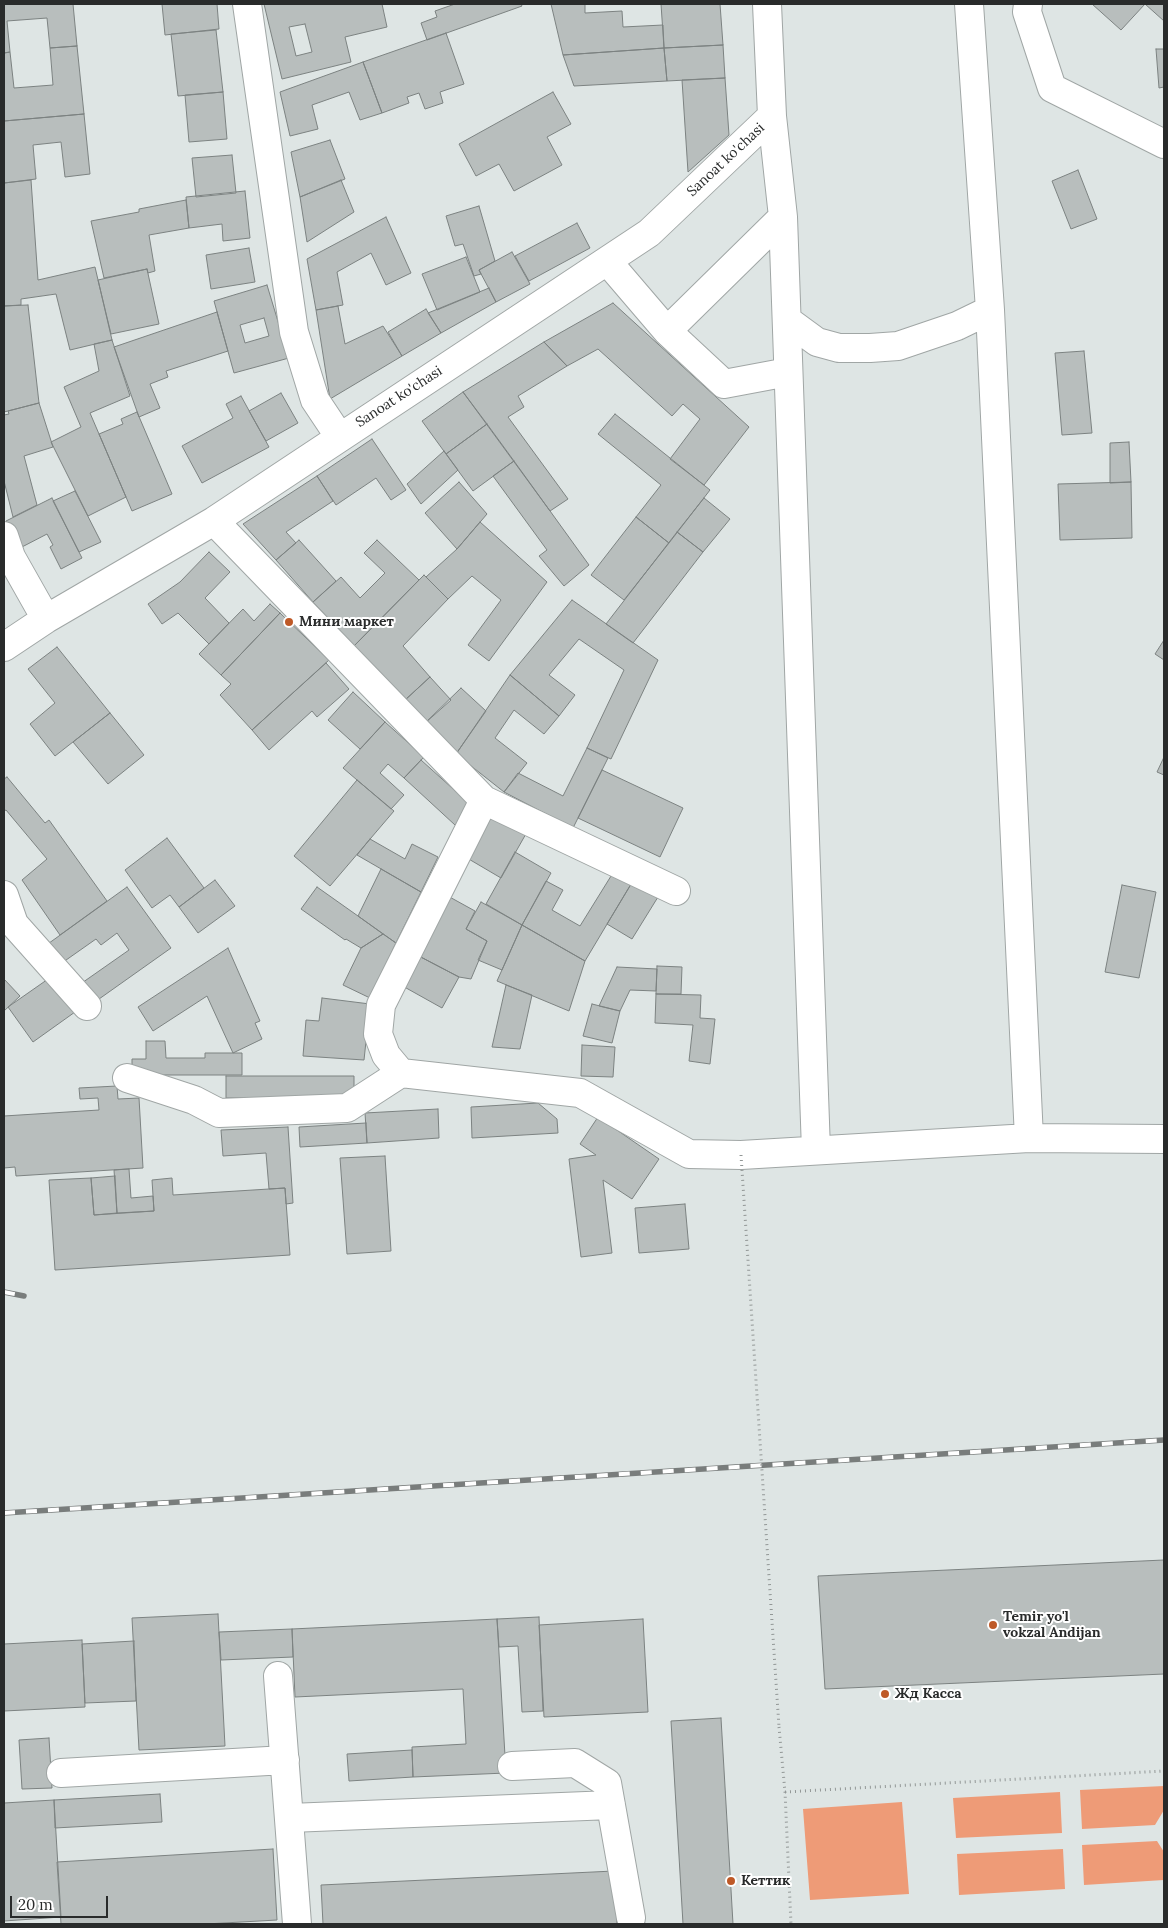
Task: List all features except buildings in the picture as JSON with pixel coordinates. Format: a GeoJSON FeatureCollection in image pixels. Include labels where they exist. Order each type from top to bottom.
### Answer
{"type":"FeatureCollection","features":[{"type":"Feature","properties":{"kind":"street"},"geometry":{"type":"LineString","coordinates":[[247,4],[294,332],[315,400],[339,436]]}},
{"type":"Feature","properties":{"kind":"street"},"geometry":{"type":"LineString","coordinates":[[767,4],[772,116],[783,217],[816,1150]]}},
{"type":"Feature","properties":{"kind":"street"},"geometry":{"type":"LineString","coordinates":[[969,4],[990,310],[1029,1138]]}},
{"type":"Feature","properties":{"kind":"street"},"geometry":{"type":"LineString","coordinates":[[1028,4],[1027,12],[1052,88],[1164,144]]}},
{"type":"Feature","properties":{"kind":"street","name":"Sanoat ko'chasi"},"geometry":{"type":"LineString","coordinates":[[4,647],[46,618],[214,521],[339,436],[649,234],[772,116]]}},
{"type":"Feature","properties":{"kind":"street"},"geometry":{"type":"LineString","coordinates":[[667,330],[783,217]]}},
{"type":"Feature","properties":{"kind":"street"},"geometry":{"type":"LineString","coordinates":[[608,262],[667,330],[724,384],[788,372]]}},
{"type":"Feature","properties":{"kind":"street"},"geometry":{"type":"LineString","coordinates":[[786,320],[817,342],[838,348],[870,348],[898,346],[957,326],[990,310]]}},
{"type":"Feature","properties":{"kind":"street"},"geometry":{"type":"LineString","coordinates":[[214,521],[484,800],[676,891]]}},
{"type":"Feature","properties":{"kind":"street"},"geometry":{"type":"LineString","coordinates":[[4,536],[11,557],[46,618]]}},
{"type":"Feature","properties":{"kind":"street"},"geometry":{"type":"LineString","coordinates":[[402,1073],[386,1055],[378,1034],[381,1005],[484,800]]}},
{"type":"Feature","properties":{"kind":"street"},"geometry":{"type":"LineString","coordinates":[[4,896],[14,924],[87,1006]]}},
{"type":"Feature","properties":{"kind":"street"},"geometry":{"type":"LineString","coordinates":[[128,1078],[194,1100],[219,1113],[347,1108],[402,1073],[580,1093],[689,1154],[741,1155],[1029,1138],[1164,1139]]}},
{"type":"Feature","properties":{"kind":"street"},"geometry":{"type":"LineString","coordinates":[[278,1676],[297,1924]]}},
{"type":"Feature","properties":{"kind":"street"},"geometry":{"type":"LineString","coordinates":[[61,1773],[285,1760]]}},
{"type":"Feature","properties":{"kind":"street"},"geometry":{"type":"LineString","coordinates":[[512,1766],[576,1763],[608,1783],[631,1918]]}},
{"type":"Feature","properties":{"kind":"street"},"geometry":{"type":"LineString","coordinates":[[290,1818],[611,1805]]}},
{"type":"Feature","properties":{"kind":"path"},"geometry":{"type":"LineString","coordinates":[[741,1155],[785,1792],[791,1924]]}},
{"type":"Feature","properties":{"kind":"path"},"geometry":{"type":"LineString","coordinates":[[785,1792],[1164,1771]]}},
{"type":"Feature","properties":{"kind":"shaded area"},"geometry":{"type":"Polygon","coordinates":[[[1164,1786],[1164,1810],[1155,1825],[1082,1829],[1080,1790],[1164,1786]]]}},
{"type":"Feature","properties":{"kind":"shaded area"},"geometry":{"type":"Polygon","coordinates":[[[1060,1792],[1062,1833],[956,1838],[953,1798],[1060,1792]]]}},
{"type":"Feature","properties":{"kind":"shaded area"},"geometry":{"type":"Polygon","coordinates":[[[902,1802],[909,1894],[810,1900],[803,1809],[902,1802]]]}},
{"type":"Feature","properties":{"kind":"shaded area"},"geometry":{"type":"Polygon","coordinates":[[[1157,1841],[1164,1852],[1164,1880],[1084,1885],[1082,1845],[1157,1841]]]}},
{"type":"Feature","properties":{"kind":"shaded area"},"geometry":{"type":"Polygon","coordinates":[[[1063,1849],[1065,1889],[959,1895],[957,1854],[1063,1849]]]}},
{"type":"Feature","properties":{"kind":"railway"},"geometry":{"type":"LineString","coordinates":[[4,1292],[24,1296]]}},
{"type":"Feature","properties":{"kind":"railway"},"geometry":{"type":"LineString","coordinates":[[4,1513],[1164,1440]]}},
{"type":"Feature","properties":{"kind":"place","name":"Мини маркет"},"geometry":{"type":"Point","coordinates":[289,622]}},
{"type":"Feature","properties":{"kind":"place","name":"Temir yo'l vokzal Andijan"},"geometry":{"type":"Point","coordinates":[993,1625]}},
{"type":"Feature","properties":{"kind":"place","name":"Жд Касса"},"geometry":{"type":"Point","coordinates":[885,1694]}},
{"type":"Feature","properties":{"kind":"place","name":"Кеттик"},"geometry":{"type":"Point","coordinates":[731,1881]}}]}
